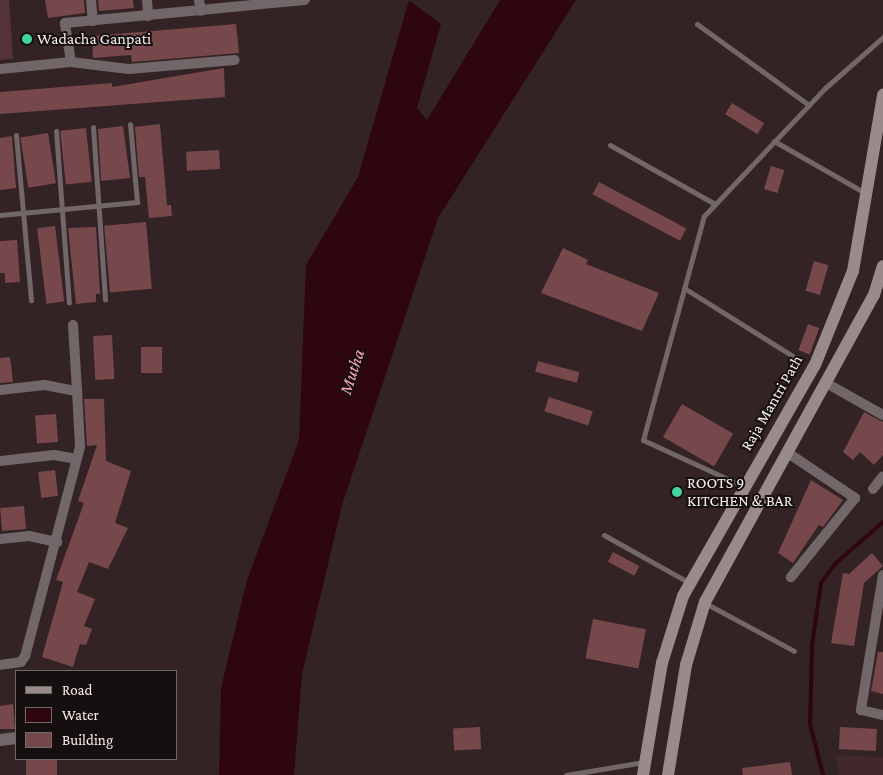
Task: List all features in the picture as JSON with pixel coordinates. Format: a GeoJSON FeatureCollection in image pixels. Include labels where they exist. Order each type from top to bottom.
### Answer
{"type":"FeatureCollection","features":[{"type":"Feature","properties":{"kind":"main road","name":"Raja Mantri Path"},"geometry":{"type":"LineString","coordinates":[[644,769],[662,663],[690,583],[743,486],[815,365],[853,271],[883,94]]}},
{"type":"Feature","properties":{"kind":"main road"},"geometry":{"type":"LineString","coordinates":[[668,775],[686,665],[705,602],[874,295],[883,266]]}},
{"type":"Feature","properties":{"kind":"street"},"geometry":{"type":"LineString","coordinates":[[91,0],[94,21]]}},
{"type":"Feature","properties":{"kind":"street"},"geometry":{"type":"LineString","coordinates":[[147,0],[148,16]]}},
{"type":"Feature","properties":{"kind":"street"},"geometry":{"type":"LineString","coordinates":[[199,0],[201,11]]}},
{"type":"Feature","properties":{"kind":"street"},"geometry":{"type":"LineString","coordinates":[[71,62],[65,23],[201,11],[251,3],[305,0]]}},
{"type":"Feature","properties":{"kind":"street"},"geometry":{"type":"LineString","coordinates":[[0,69],[71,62],[129,69],[236,60]]}},
{"type":"Feature","properties":{"kind":"street"},"geometry":{"type":"LineString","coordinates":[[0,665],[21,662],[25,656],[57,542],[77,459],[77,390],[73,325]]}},
{"type":"Feature","properties":{"kind":"street"},"geometry":{"type":"LineString","coordinates":[[826,383],[883,415]]}},
{"type":"Feature","properties":{"kind":"street"},"geometry":{"type":"LineString","coordinates":[[0,390],[45,385],[77,390]]}},
{"type":"Feature","properties":{"kind":"street"},"geometry":{"type":"LineString","coordinates":[[788,453],[855,498],[791,577]]}},
{"type":"Feature","properties":{"kind":"street"},"geometry":{"type":"LineString","coordinates":[[0,461],[54,455],[77,459]]}},
{"type":"Feature","properties":{"kind":"street"},"geometry":{"type":"LineString","coordinates":[[873,489],[883,476]]}},
{"type":"Feature","properties":{"kind":"street"},"geometry":{"type":"LineString","coordinates":[[0,539],[29,536],[57,542]]}},
{"type":"Feature","properties":{"kind":"street"},"geometry":{"type":"LineString","coordinates":[[883,575],[861,710],[883,715]]}},
{"type":"Feature","properties":{"kind":"street"},"geometry":{"type":"LineString","coordinates":[[0,740],[15,738]]}},
{"type":"Feature","properties":{"kind":"lane"},"geometry":{"type":"LineString","coordinates":[[697,24],[809,105]]}},
{"type":"Feature","properties":{"kind":"lane"},"geometry":{"type":"LineString","coordinates":[[743,486],[643,440],[704,216],[809,105],[883,37]]}},
{"type":"Feature","properties":{"kind":"lane"},"geometry":{"type":"LineString","coordinates":[[0,215],[137,202],[130,124]]}},
{"type":"Feature","properties":{"kind":"lane"},"geometry":{"type":"LineString","coordinates":[[94,127],[105,300]]}},
{"type":"Feature","properties":{"kind":"lane"},"geometry":{"type":"LineString","coordinates":[[56,131],[69,303]]}},
{"type":"Feature","properties":{"kind":"lane"},"geometry":{"type":"LineString","coordinates":[[16,135],[31,300]]}},
{"type":"Feature","properties":{"kind":"lane"},"geometry":{"type":"LineString","coordinates":[[774,141],[865,194]]}},
{"type":"Feature","properties":{"kind":"lane"},"geometry":{"type":"LineString","coordinates":[[610,145],[715,204]]}},
{"type":"Feature","properties":{"kind":"lane"},"geometry":{"type":"LineString","coordinates":[[684,288],[793,356]]}},
{"type":"Feature","properties":{"kind":"lane"},"geometry":{"type":"LineString","coordinates":[[604,535],[690,583]]}},
{"type":"Feature","properties":{"kind":"lane"},"geometry":{"type":"LineString","coordinates":[[705,602],[794,652]]}},
{"type":"Feature","properties":{"kind":"lane"},"geometry":{"type":"LineString","coordinates":[[566,775],[644,769]]}},
{"type":"Feature","properties":{"kind":"shaded area"},"geometry":{"type":"Polygon","coordinates":[[[0,0],[9,0],[13,59],[0,60],[0,0]]]}},
{"type":"Feature","properties":{"kind":"shaded area"},"geometry":{"type":"Polygon","coordinates":[[[835,755],[883,757],[883,775],[840,775],[835,755]]]}},
{"type":"Feature","properties":{"kind":"water","name":"Mutha"},"geometry":{"type":"Polygon","coordinates":[[[409,0],[441,24],[417,108],[427,120],[500,0],[576,0],[438,218],[342,505],[302,674],[294,775],[219,775],[221,688],[247,580],[299,440],[306,265],[358,177],[409,0]]]}},
{"type":"Feature","properties":{"kind":"building"},"geometry":{"type":"Polygon","coordinates":[[[45,0],[84,0],[85,13],[48,18],[45,0]]]}},
{"type":"Feature","properties":{"kind":"building"},"geometry":{"type":"Polygon","coordinates":[[[98,0],[133,0],[134,8],[99,11],[98,0]]]}},
{"type":"Feature","properties":{"kind":"building"},"geometry":{"type":"Polygon","coordinates":[[[236,24],[239,53],[132,62],[131,55],[93,58],[92,36],[236,24]]]}},
{"type":"Feature","properties":{"kind":"building"},"geometry":{"type":"Polygon","coordinates":[[[224,68],[225,97],[0,114],[0,92],[112,83],[112,87],[224,68]]]}},
{"type":"Feature","properties":{"kind":"building"},"geometry":{"type":"Polygon","coordinates":[[[732,103],[764,123],[757,134],[725,114],[732,103]]]}},
{"type":"Feature","properties":{"kind":"building"},"geometry":{"type":"Polygon","coordinates":[[[160,124],[167,205],[171,205],[172,216],[149,218],[145,177],[139,177],[135,127],[160,124]]]}},
{"type":"Feature","properties":{"kind":"building"},"geometry":{"type":"Polygon","coordinates":[[[123,126],[130,178],[101,181],[98,129],[123,126]]]}},
{"type":"Feature","properties":{"kind":"building"},"geometry":{"type":"Polygon","coordinates":[[[86,128],[92,182],[66,184],[60,131],[86,128]]]}},
{"type":"Feature","properties":{"kind":"building"},"geometry":{"type":"Polygon","coordinates":[[[48,133],[56,183],[28,188],[20,137],[48,133]]]}},
{"type":"Feature","properties":{"kind":"building"},"geometry":{"type":"Polygon","coordinates":[[[12,136],[16,188],[0,190],[0,138],[12,136]]]}},
{"type":"Feature","properties":{"kind":"building"},"geometry":{"type":"Polygon","coordinates":[[[219,150],[220,169],[187,171],[186,152],[219,150]]]}},
{"type":"Feature","properties":{"kind":"building"},"geometry":{"type":"Polygon","coordinates":[[[771,166],[784,170],[777,193],[764,189],[771,166]]]}},
{"type":"Feature","properties":{"kind":"building"},"geometry":{"type":"Polygon","coordinates":[[[599,182],[686,228],[680,241],[592,194],[599,182]]]}},
{"type":"Feature","properties":{"kind":"building"},"geometry":{"type":"Polygon","coordinates":[[[146,222],[152,289],[110,292],[104,226],[146,222]]]}},
{"type":"Feature","properties":{"kind":"building"},"geometry":{"type":"Polygon","coordinates":[[[55,226],[64,301],[46,304],[37,228],[55,226]]]}},
{"type":"Feature","properties":{"kind":"building"},"geometry":{"type":"Polygon","coordinates":[[[96,227],[100,294],[96,294],[96,302],[76,304],[68,228],[96,227]]]}},
{"type":"Feature","properties":{"kind":"building"},"geometry":{"type":"Polygon","coordinates":[[[17,240],[20,282],[5,283],[5,273],[0,273],[0,241],[17,240]]]}},
{"type":"Feature","properties":{"kind":"building"},"geometry":{"type":"Polygon","coordinates":[[[563,248],[588,260],[586,264],[659,293],[642,331],[541,293],[563,248]]]}},
{"type":"Feature","properties":{"kind":"building"},"geometry":{"type":"Polygon","coordinates":[[[814,261],[828,265],[820,295],[805,291],[814,261]]]}},
{"type":"Feature","properties":{"kind":"building"},"geometry":{"type":"Polygon","coordinates":[[[808,324],[819,328],[810,354],[798,350],[808,324]]]}},
{"type":"Feature","properties":{"kind":"building"},"geometry":{"type":"Polygon","coordinates":[[[112,335],[114,379],[95,380],[93,336],[112,335]]]}},
{"type":"Feature","properties":{"kind":"building"},"geometry":{"type":"Polygon","coordinates":[[[141,347],[162,347],[162,373],[141,373],[141,347]]]}},
{"type":"Feature","properties":{"kind":"building"},"geometry":{"type":"Polygon","coordinates":[[[10,357],[13,382],[0,383],[0,358],[10,357]]]}},
{"type":"Feature","properties":{"kind":"building"},"geometry":{"type":"Polygon","coordinates":[[[538,361],[580,372],[577,383],[535,372],[538,361]]]}},
{"type":"Feature","properties":{"kind":"building"},"geometry":{"type":"Polygon","coordinates":[[[549,397],[593,411],[588,425],[544,411],[549,397]]]}},
{"type":"Feature","properties":{"kind":"building"},"geometry":{"type":"Polygon","coordinates":[[[84,399],[104,399],[106,461],[131,471],[115,523],[128,528],[108,569],[89,562],[77,592],[95,599],[84,626],[92,629],[86,645],[80,644],[73,667],[42,657],[63,582],[56,580],[84,503],[78,501],[97,445],[87,446],[84,399]]]}},
{"type":"Feature","properties":{"kind":"building"},"geometry":{"type":"Polygon","coordinates":[[[682,404],[733,434],[714,466],[663,437],[682,404]]]}},
{"type":"Feature","properties":{"kind":"building"},"geometry":{"type":"Polygon","coordinates":[[[864,412],[883,422],[883,455],[874,465],[860,452],[853,460],[843,452],[864,412]]]}},
{"type":"Feature","properties":{"kind":"building"},"geometry":{"type":"Polygon","coordinates":[[[56,414],[58,442],[37,443],[35,415],[56,414]]]}},
{"type":"Feature","properties":{"kind":"building"},"geometry":{"type":"Polygon","coordinates":[[[55,470],[58,496],[41,498],[38,472],[55,470]]]}},
{"type":"Feature","properties":{"kind":"building"},"geometry":{"type":"Polygon","coordinates":[[[811,480],[843,500],[823,527],[819,525],[793,563],[778,553],[811,480]]]}},
{"type":"Feature","properties":{"kind":"building"},"geometry":{"type":"Polygon","coordinates":[[[24,506],[26,529],[2,531],[0,508],[24,506]]]}},
{"type":"Feature","properties":{"kind":"building"},"geometry":{"type":"Polygon","coordinates":[[[613,552],[639,566],[634,576],[608,562],[613,552]]]}},
{"type":"Feature","properties":{"kind":"building"},"geometry":{"type":"Polygon","coordinates":[[[872,553],[883,566],[864,583],[854,646],[831,643],[843,573],[849,574],[872,553]]]}},
{"type":"Feature","properties":{"kind":"building"},"geometry":{"type":"Polygon","coordinates":[[[593,619],[646,629],[638,669],[585,658],[593,619]]]}},
{"type":"Feature","properties":{"kind":"building"},"geometry":{"type":"Polygon","coordinates":[[[878,652],[883,652],[883,694],[871,691],[878,652]]]}},
{"type":"Feature","properties":{"kind":"building"},"geometry":{"type":"Polygon","coordinates":[[[13,704],[15,729],[0,729],[0,706],[13,704]]]}},
{"type":"Feature","properties":{"kind":"building"},"geometry":{"type":"Polygon","coordinates":[[[480,727],[481,749],[454,750],[453,728],[480,727]]]}},
{"type":"Feature","properties":{"kind":"building"},"geometry":{"type":"Polygon","coordinates":[[[840,727],[877,729],[876,751],[839,749],[840,727]]]}},
{"type":"Feature","properties":{"kind":"building"},"geometry":{"type":"Polygon","coordinates":[[[26,760],[57,760],[57,775],[26,775],[26,760]]]}},
{"type":"Feature","properties":{"kind":"building"},"geometry":{"type":"Polygon","coordinates":[[[790,762],[792,775],[743,775],[742,768],[790,762]]]}},
{"type":"Feature","properties":{"kind":"waterway"},"geometry":{"type":"LineString","coordinates":[[823,775],[810,724],[812,645],[821,583],[836,563],[883,522]]}},
{"type":"Feature","properties":{"kind":"place","name":"Wadacha Ganpati"},"geometry":{"type":"Point","coordinates":[27,39]}},
{"type":"Feature","properties":{"kind":"place","name":"ROOTS 9 KITCHEN & BAR"},"geometry":{"type":"Point","coordinates":[677,492]}}]}
